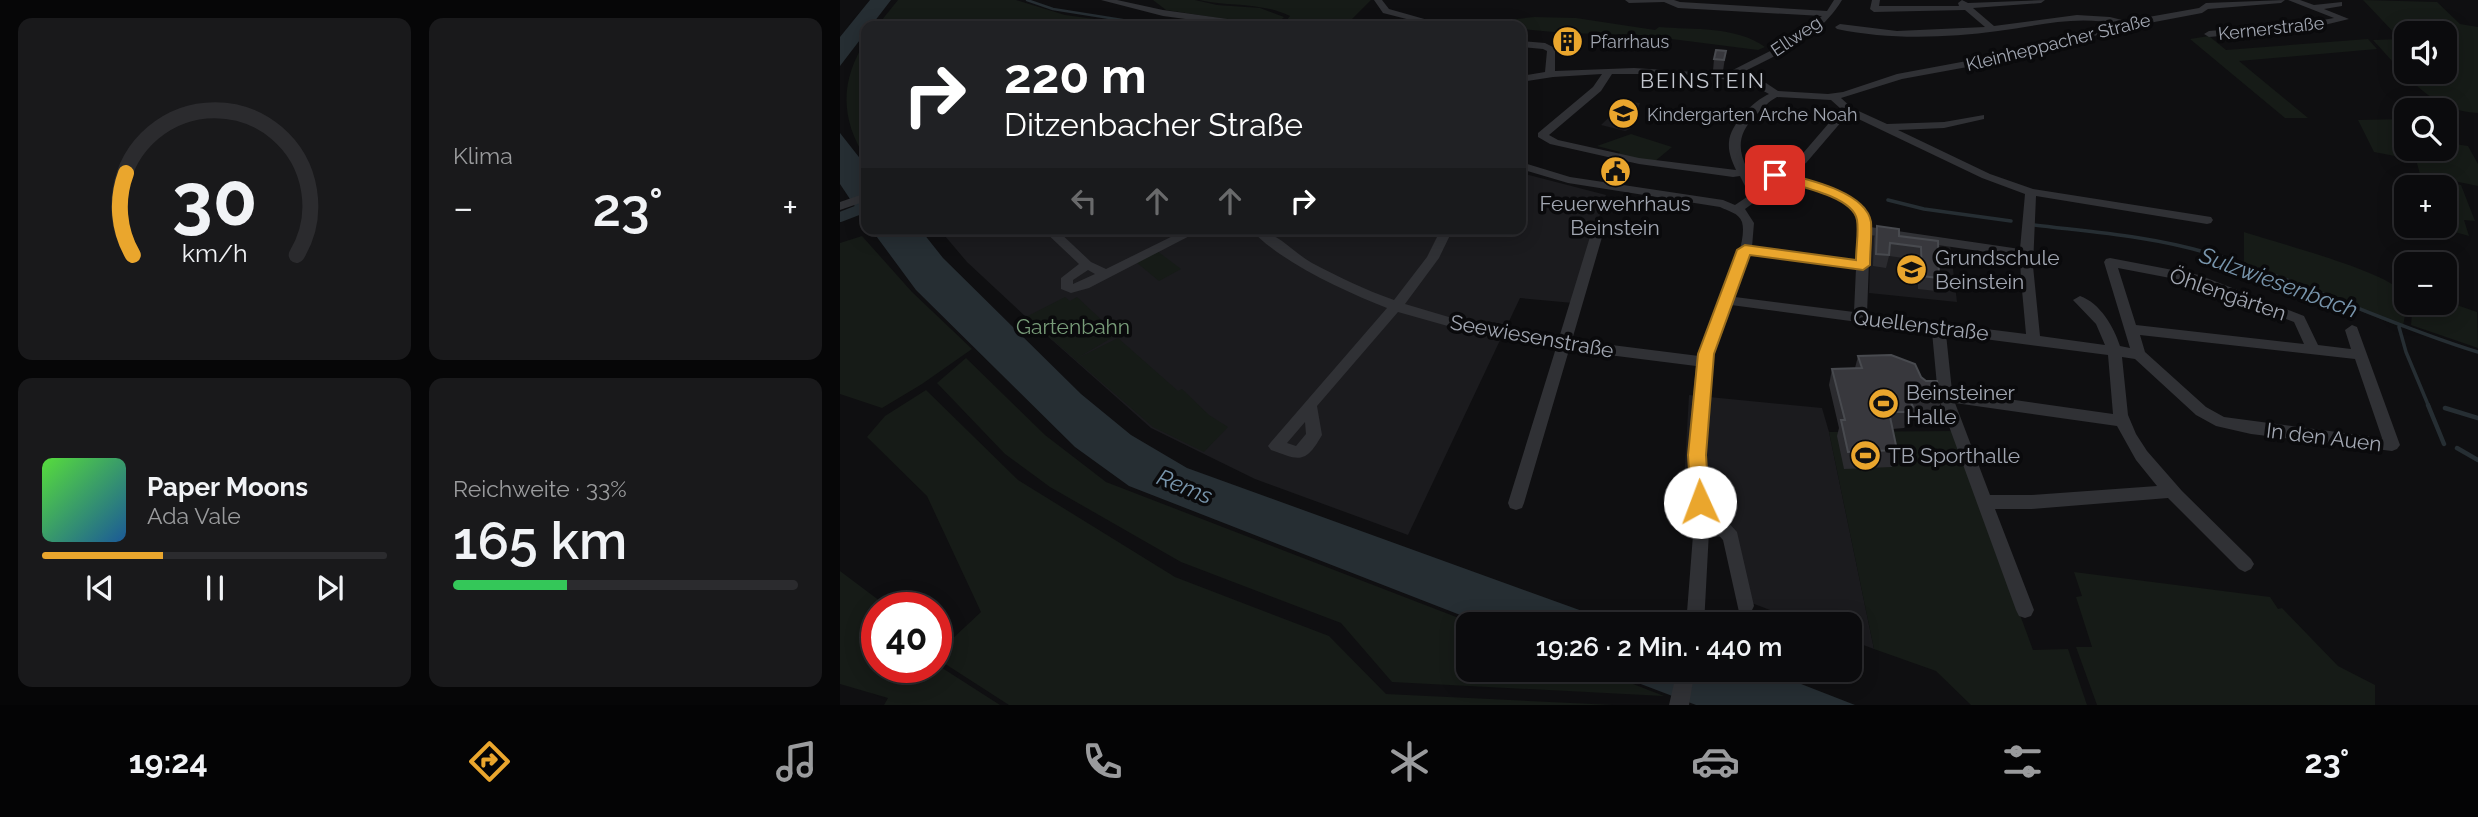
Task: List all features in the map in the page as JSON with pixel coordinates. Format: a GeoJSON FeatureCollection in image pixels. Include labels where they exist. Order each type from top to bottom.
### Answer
{"type":"FeatureCollection","features":[{"type":"Feature","properties":{"kind":"street"},"geometry":{"type":"LineString","coordinates":[[1105,0],[1163,13],[1220,21]]}},
{"type":"Feature","properties":{"kind":"street"},"geometry":{"type":"LineString","coordinates":[[1378,0],[1386,11],[1425,21]]}},
{"type":"Feature","properties":{"kind":"street","name":"Ellweg"},"geometry":{"type":"LineString","coordinates":[[1629,0],[1665,0],[1678,5],[1827,15]]}},
{"type":"Feature","properties":{"kind":"street","name":"Ellweg"},"geometry":{"type":"LineString","coordinates":[[1727,77],[1796,40],[1827,15],[1838,0]]}},
{"type":"Feature","properties":{"kind":"street"},"geometry":{"type":"LineString","coordinates":[[1961,3],[2041,0]]}},
{"type":"Feature","properties":{"kind":"street","name":"Kleinheppacher Straße"},"geometry":{"type":"LineString","coordinates":[[1834,97],[1900,76],[2000,58],[2127,24],[2202,10],[2203,3],[2240,5],[2281,0]]}},
{"type":"Feature","properties":{"kind":"street","name":"Kernerstraße"},"geometry":{"type":"LineString","coordinates":[[2208,34],[2312,25],[2344,19],[2292,0]]}},
{"type":"Feature","properties":{"kind":"street"},"geometry":{"type":"LineString","coordinates":[[1840,27],[1867,16],[1961,9],[1961,3]]}},
{"type":"Feature","properties":{"kind":"street"},"geometry":{"type":"LineString","coordinates":[[1961,3],[1992,29]]}},
{"type":"Feature","properties":{"kind":"street","name":"Kernerstraße"},"geometry":{"type":"LineString","coordinates":[[2315,7],[2339,4]]}},
{"type":"Feature","properties":{"kind":"street"},"geometry":{"type":"LineString","coordinates":[[1867,16],[1907,33],[1992,29],[2093,16],[2127,24]]}},
{"type":"Feature","properties":{"kind":"street"},"geometry":{"type":"LineString","coordinates":[[1526,44],[1545,46],[1552,50],[1550,74]]}},
{"type":"Feature","properties":{"kind":"street"},"geometry":{"type":"LineString","coordinates":[[1609,71],[1597,89],[1542,135],[1554,142],[1639,161],[1732,174],[1744,172]]}},
{"type":"Feature","properties":{"kind":"street"},"geometry":{"type":"LineString","coordinates":[[1526,78],[1609,71],[1727,77],[1767,85],[1776,94]]}},
{"type":"Feature","properties":{"kind":"street"},"geometry":{"type":"LineString","coordinates":[[1736,210],[1754,195],[1734,153],[1734,140],[1744,121],[1767,98],[1776,94],[1834,97],[1848,110],[1986,176],[2031,192],[2207,220]]}},
{"type":"Feature","properties":{"kind":"street"},"geometry":{"type":"LineString","coordinates":[[1848,110],[1843,112],[1802,161],[1775,175],[1847,199],[1858,207],[1864,220],[1860,317]]}},
{"type":"Feature","properties":{"kind":"street"},"geometry":{"type":"LineString","coordinates":[[1888,127],[1944,125],[1980,117]]}},
{"type":"Feature","properties":{"kind":"street"},"geometry":{"type":"LineString","coordinates":[[1526,167],[1568,180],[1704,200],[1736,210],[1748,223],[1745,250],[1705,362],[1697,455],[1700,523],[1697,612]]}},
{"type":"Feature","properties":{"kind":"street"},"geometry":{"type":"LineString","coordinates":[[2031,192],[2025,254],[2034,340]]}},
{"type":"Feature","properties":{"kind":"street"},"geometry":{"type":"LineString","coordinates":[[1516,503],[1599,227]]}},
{"type":"Feature","properties":{"kind":"street"},"geometry":{"type":"LineString","coordinates":[[1864,230],[2025,254]]}},
{"type":"Feature","properties":{"kind":"street"},"geometry":{"type":"LineString","coordinates":[[1054,235],[1087,265],[1106,274]]}},
{"type":"Feature","properties":{"kind":"street"},"geometry":{"type":"LineString","coordinates":[[1087,265],[1067,278],[1066,286],[1071,289],[1106,274],[1185,235]]}},
{"type":"Feature","properties":{"kind":"street","name":"Seewiesenstraße"},"geometry":{"type":"LineString","coordinates":[[1263,235],[1325,279],[1394,308],[1471,329],[1705,362]]}},
{"type":"Feature","properties":{"kind":"street"},"geometry":{"type":"LineString","coordinates":[[1310,406],[1436,256],[1445,235]]}},
{"type":"Feature","properties":{"kind":"street"},"geometry":{"type":"LineString","coordinates":[[1745,250],[1863,265]]}},
{"type":"Feature","properties":{"kind":"street","name":"Öhlengärten"},"geometry":{"type":"LineString","coordinates":[[2131,329],[2110,262],[2194,278],[2298,319],[2313,349]]}},
{"type":"Feature","properties":{"kind":"street"},"geometry":{"type":"LineString","coordinates":[[1962,279],[2029,286]]}},
{"type":"Feature","properties":{"kind":"street","name":"Quellenstraße"},"geometry":{"type":"LineString","coordinates":[[1726,300],[2116,351]]}},
{"type":"Feature","properties":{"kind":"street"},"geometry":{"type":"LineString","coordinates":[[2080,300],[2099,314],[2116,351],[2122,421],[2134,444],[2172,491],[2245,564]]}},
{"type":"Feature","properties":{"kind":"street"},"geometry":{"type":"LineString","coordinates":[[1939,328],[1945,396],[2025,610]]}},
{"type":"Feature","properties":{"kind":"street"},"geometry":{"type":"LineString","coordinates":[[2131,329],[2360,355],[2352,331]]}},
{"type":"Feature","properties":{"kind":"street","name":"In den Auen"},"geometry":{"type":"LineString","coordinates":[[2131,329],[2139,354],[2201,411],[2221,422],[2392,445],[2360,355]]}},
{"type":"Feature","properties":{"kind":"street"},"geometry":{"type":"LineString","coordinates":[[2116,351],[2139,354]]}},
{"type":"Feature","properties":{"kind":"street"},"geometry":{"type":"LineString","coordinates":[[1945,396],[2122,421]]}},
{"type":"Feature","properties":{"kind":"street"},"geometry":{"type":"LineString","coordinates":[[1986,502],[2032,502],[2172,491]]}},
{"type":"Feature","properties":{"kind":"street"},"geometry":{"type":"LineString","coordinates":[[1700,523],[1720,524],[1731,537],[1745,606]]}},
{"type":"Feature","properties":{"kind":"street"},"geometry":{"type":"LineString","coordinates":[[1679,705],[1684,682]]}},
{"type":"Feature","properties":{"kind":"shaded area","name":"Kindergarten Arche Noah"},"geometry":{"type":"Polygon","coordinates":[[[1626,101],[1640,103],[1630,129],[1625,131],[1601,125],[1626,101]]]}},
{"type":"Feature","properties":{"kind":"shaded area"},"geometry":{"type":"Polygon","coordinates":[[[1526,174],[1606,195],[1573,303],[1520,298],[1408,535],[1255,479],[1151,428],[967,262],[944,235],[1526,235],[1526,174]]]}},
{"type":"Feature","properties":{"kind":"shaded area","name":"Grundschule Beinstein"},"geometry":{"type":"Polygon","coordinates":[[[1871,233],[1950,244],[1957,302],[1869,293],[1871,233]]]}},
{"type":"Feature","properties":{"kind":"shaded area"},"geometry":{"type":"Polygon","coordinates":[[[1689,395],[1822,408],[1874,649],[1862,644],[1862,612],[1776,612],[1749,602],[1736,538],[1681,535],[1689,395]]]}},
{"type":"Feature","properties":{"kind":"green space"},"geometry":{"type":"Polygon","coordinates":[[[898,0],[1016,0],[1065,15],[1109,21],[881,21],[898,0]]]}},
{"type":"Feature","properties":{"kind":"green space"},"geometry":{"type":"Polygon","coordinates":[[[1153,0],[1195,0],[1217,5],[1260,8],[1284,17],[1280,21],[1238,21],[1166,10],[1153,0]]]}},
{"type":"Feature","properties":{"kind":"green space"},"geometry":{"type":"Polygon","coordinates":[[[1199,0],[1371,0],[1350,21],[1286,21],[1290,16],[1279,12],[1199,0]]]}},
{"type":"Feature","properties":{"kind":"green space"},"geometry":{"type":"Polygon","coordinates":[[[2363,0],[2437,2],[2457,21],[2394,21],[2394,33],[2363,0]]]}},
{"type":"Feature","properties":{"kind":"green space"},"geometry":{"type":"Polygon","coordinates":[[[1534,17],[1576,18],[1655,30],[1659,27],[1714,30],[1741,35],[1765,47],[1758,50],[1640,35],[1526,29],[1526,21],[1498,21],[1534,17]]]}},
{"type":"Feature","properties":{"kind":"green space"},"geometry":{"type":"Polygon","coordinates":[[[2457,21],[2478,27],[2478,113],[2457,110],[2457,98],[2432,98],[2415,84],[2457,84],[2457,21]]]}},
{"type":"Feature","properties":{"kind":"green space"},"geometry":{"type":"Polygon","coordinates":[[[2209,36],[2226,50],[2368,39],[2377,49],[2239,61],[2308,118],[2285,118],[2190,39],[2209,36]]]}},
{"type":"Feature","properties":{"kind":"green space"},"geometry":{"type":"Polygon","coordinates":[[[2394,39],[2394,62],[2373,40],[2394,39]]]}},
{"type":"Feature","properties":{"kind":"green space"},"geometry":{"type":"Polygon","coordinates":[[[861,48],[861,151],[851,129],[846,100],[851,70],[861,48]]]}},
{"type":"Feature","properties":{"kind":"green space"},"geometry":{"type":"Polygon","coordinates":[[[2394,119],[2394,156],[2374,152],[2358,120],[2394,119]]]}},
{"type":"Feature","properties":{"kind":"green space"},"geometry":{"type":"Polygon","coordinates":[[[1631,134],[1672,147],[1654,162],[1618,155],[1620,152],[1597,146],[1631,134]]]}},
{"type":"Feature","properties":{"kind":"green space"},"geometry":{"type":"Polygon","coordinates":[[[2457,144],[2468,146],[2478,164],[2478,186],[2457,182],[2457,175],[2420,174],[2416,161],[2457,161],[2457,144]]]}},
{"type":"Feature","properties":{"kind":"green space"},"geometry":{"type":"Polygon","coordinates":[[[2457,184],[2461,185],[2475,221],[2464,220],[2469,236],[2457,233],[2457,184]]]}},
{"type":"Feature","properties":{"kind":"green space"},"geometry":{"type":"Polygon","coordinates":[[[2244,232],[2352,266],[2394,285],[2394,315],[2405,315],[2403,328],[2244,264],[2244,232]]]}},
{"type":"Feature","properties":{"kind":"green space"},"geometry":{"type":"Polygon","coordinates":[[[862,236],[912,292],[972,349],[882,408],[840,394],[840,243],[862,236]]]}},
{"type":"Feature","properties":{"kind":"green space"},"geometry":{"type":"Polygon","coordinates":[[[1157,251],[1181,269],[1159,281],[1136,262],[1157,251]]]}},
{"type":"Feature","properties":{"kind":"green space","name":"Gartenbahn"},"geometry":{"type":"Polygon","coordinates":[[[1065,297],[1070,301],[1077,297],[1107,325],[1103,328],[1113,337],[1076,359],[1118,338],[1178,391],[1182,389],[1209,415],[1228,427],[1204,452],[1153,427],[1026,317],[1065,297]]]}},
{"type":"Feature","properties":{"kind":"green space"},"geometry":{"type":"Polygon","coordinates":[[[2457,305],[2477,312],[2478,348],[2411,325],[2412,315],[2457,315],[2457,305]]]}},
{"type":"Feature","properties":{"kind":"green space"},"geometry":{"type":"Polygon","coordinates":[[[966,358],[1045,435],[1106,482],[1456,617],[1456,682],[1628,682],[1664,696],[1392,682],[1341,623],[1181,562],[1050,487],[1005,454],[937,383],[966,358]]]}},
{"type":"Feature","properties":{"kind":"green space"},"geometry":{"type":"Polygon","coordinates":[[[926,390],[1018,480],[1175,577],[1329,636],[1386,694],[1613,705],[1009,705],[952,668],[952,639],[981,612],[927,496],[867,437],[885,416],[926,390]]]}},
{"type":"Feature","properties":{"kind":"green space"},"geometry":{"type":"Polygon","coordinates":[[[1952,431],[2033,650],[2068,649],[2087,705],[1971,705],[1936,671],[1874,649],[1829,432],[1952,431]]]}},
{"type":"Feature","properties":{"kind":"green space"},"geometry":{"type":"Polygon","coordinates":[[[840,571],[868,592],[861,592],[861,683],[952,683],[952,674],[1000,705],[884,705],[888,698],[840,684],[840,571]]]}},
{"type":"Feature","properties":{"kind":"green space"},"geometry":{"type":"Polygon","coordinates":[[[2074,572],[2270,597],[2278,609],[2282,608],[2338,666],[2375,685],[2375,705],[2097,705],[2076,647],[2092,647],[2076,597],[2082,596],[2074,572]]]}},
{"type":"Feature","properties":{"kind":"water"},"geometry":{"type":"Polygon","coordinates":[[[870,0],[891,0],[875,21],[861,21],[861,39],[840,66],[840,37],[870,0]]]}},
{"type":"Feature","properties":{"kind":"water"},"geometry":{"type":"Polygon","coordinates":[[[840,133],[861,160],[861,216],[840,184],[840,133]]]}},
{"type":"Feature","properties":{"kind":"water","name":"Rems"},"geometry":{"type":"Polygon","coordinates":[[[875,235],[925,235],[943,258],[1081,394],[1131,435],[1187,468],[1585,612],[1456,613],[1129,486],[1075,447],[916,290],[875,235]]]}},
{"type":"Feature","properties":{"kind":"water"},"geometry":{"type":"Polygon","coordinates":[[[1636,682],[1796,682],[1855,705],[1696,705],[1636,682]]]}},
{"type":"Feature","properties":{"kind":"building"},"geometry":{"type":"Polygon","coordinates":[[[1716,50],[1726,51],[1724,60],[1714,59],[1716,50]]]}},
{"type":"Feature","properties":{"kind":"building"},"geometry":{"type":"Polygon","coordinates":[[[1877,226],[1899,229],[1899,236],[1938,241],[1939,278],[1922,276],[1921,247],[1890,243],[1889,255],[1876,254],[1877,226]]]}},
{"type":"Feature","properties":{"kind":"building"},"geometry":{"type":"Polygon","coordinates":[[[1891,355],[1915,364],[1926,381],[1937,381],[1941,402],[1910,400],[1913,407],[1909,412],[1889,412],[1897,450],[1848,452],[1841,420],[1845,420],[1832,369],[1862,368],[1858,356],[1891,355]]]}},
{"type":"Feature","properties":{"kind":"waterway"},"geometry":{"type":"LineString","coordinates":[[1027,0],[1053,9],[1129,21]]}},
{"type":"Feature","properties":{"kind":"waterway","name":"Sulzwiesenbach"},"geometry":{"type":"LineString","coordinates":[[1888,200],[1924,209],[2011,221]]}},
{"type":"Feature","properties":{"kind":"waterway"},"geometry":{"type":"LineString","coordinates":[[840,217],[861,209]]}},
{"type":"Feature","properties":{"kind":"waterway","name":"Sulzwiesenbach"},"geometry":{"type":"LineString","coordinates":[[2034,225],[2100,232],[2208,253],[2478,352]]}},
{"type":"Feature","properties":{"kind":"waterway"},"geometry":{"type":"LineString","coordinates":[[2399,327],[2406,352],[2429,407]]}},
{"type":"Feature","properties":{"kind":"waterway"},"geometry":{"type":"LineString","coordinates":[[2428,405],[2444,444]]}},
{"type":"Feature","properties":{"kind":"waterway"},"geometry":{"type":"LineString","coordinates":[[2445,408],[2478,418]]}},
{"type":"Feature","properties":{"kind":"waterway"},"geometry":{"type":"LineString","coordinates":[[2457,448],[2478,460]]}},
{"type":"Feature","properties":{"kind":"place","name":"Pfarrhaus"},"geometry":{"type":"Point","coordinates":[1567,41]}},
{"type":"Feature","properties":{"kind":"place","name":"Kindergarten Arche Noah"},"geometry":{"type":"Point","coordinates":[1624,114]}},
{"type":"Feature","properties":{"kind":"place","name":"Feuerwehrhaus Beinstein"},"geometry":{"type":"Point","coordinates":[1615,171]}},
{"type":"Feature","properties":{"kind":"place","name":"Grundschule Beinstein"},"geometry":{"type":"Point","coordinates":[1912,269]}},
{"type":"Feature","properties":{"kind":"place","name":"Beinsteiner Halle"},"geometry":{"type":"Point","coordinates":[1883,404]}},
{"type":"Feature","properties":{"kind":"place","name":"TB Sporthalle"},"geometry":{"type":"Point","coordinates":[1865,455]}},
{"type":"Feature","properties":{"kind":"district","name":"BEINSTEIN"},"geometry":{"type":"Point","coordinates":[1703,80]}},
{"type":"Feature","properties":{"kind":"route"},"geometry":{"type":"LineString","coordinates":[[1700,502],[1697,455],[1700,396],[1706,354],[1745,250],[1863,265],[1864,220],[1861,209],[1842,196],[1775,175]]}}]}
